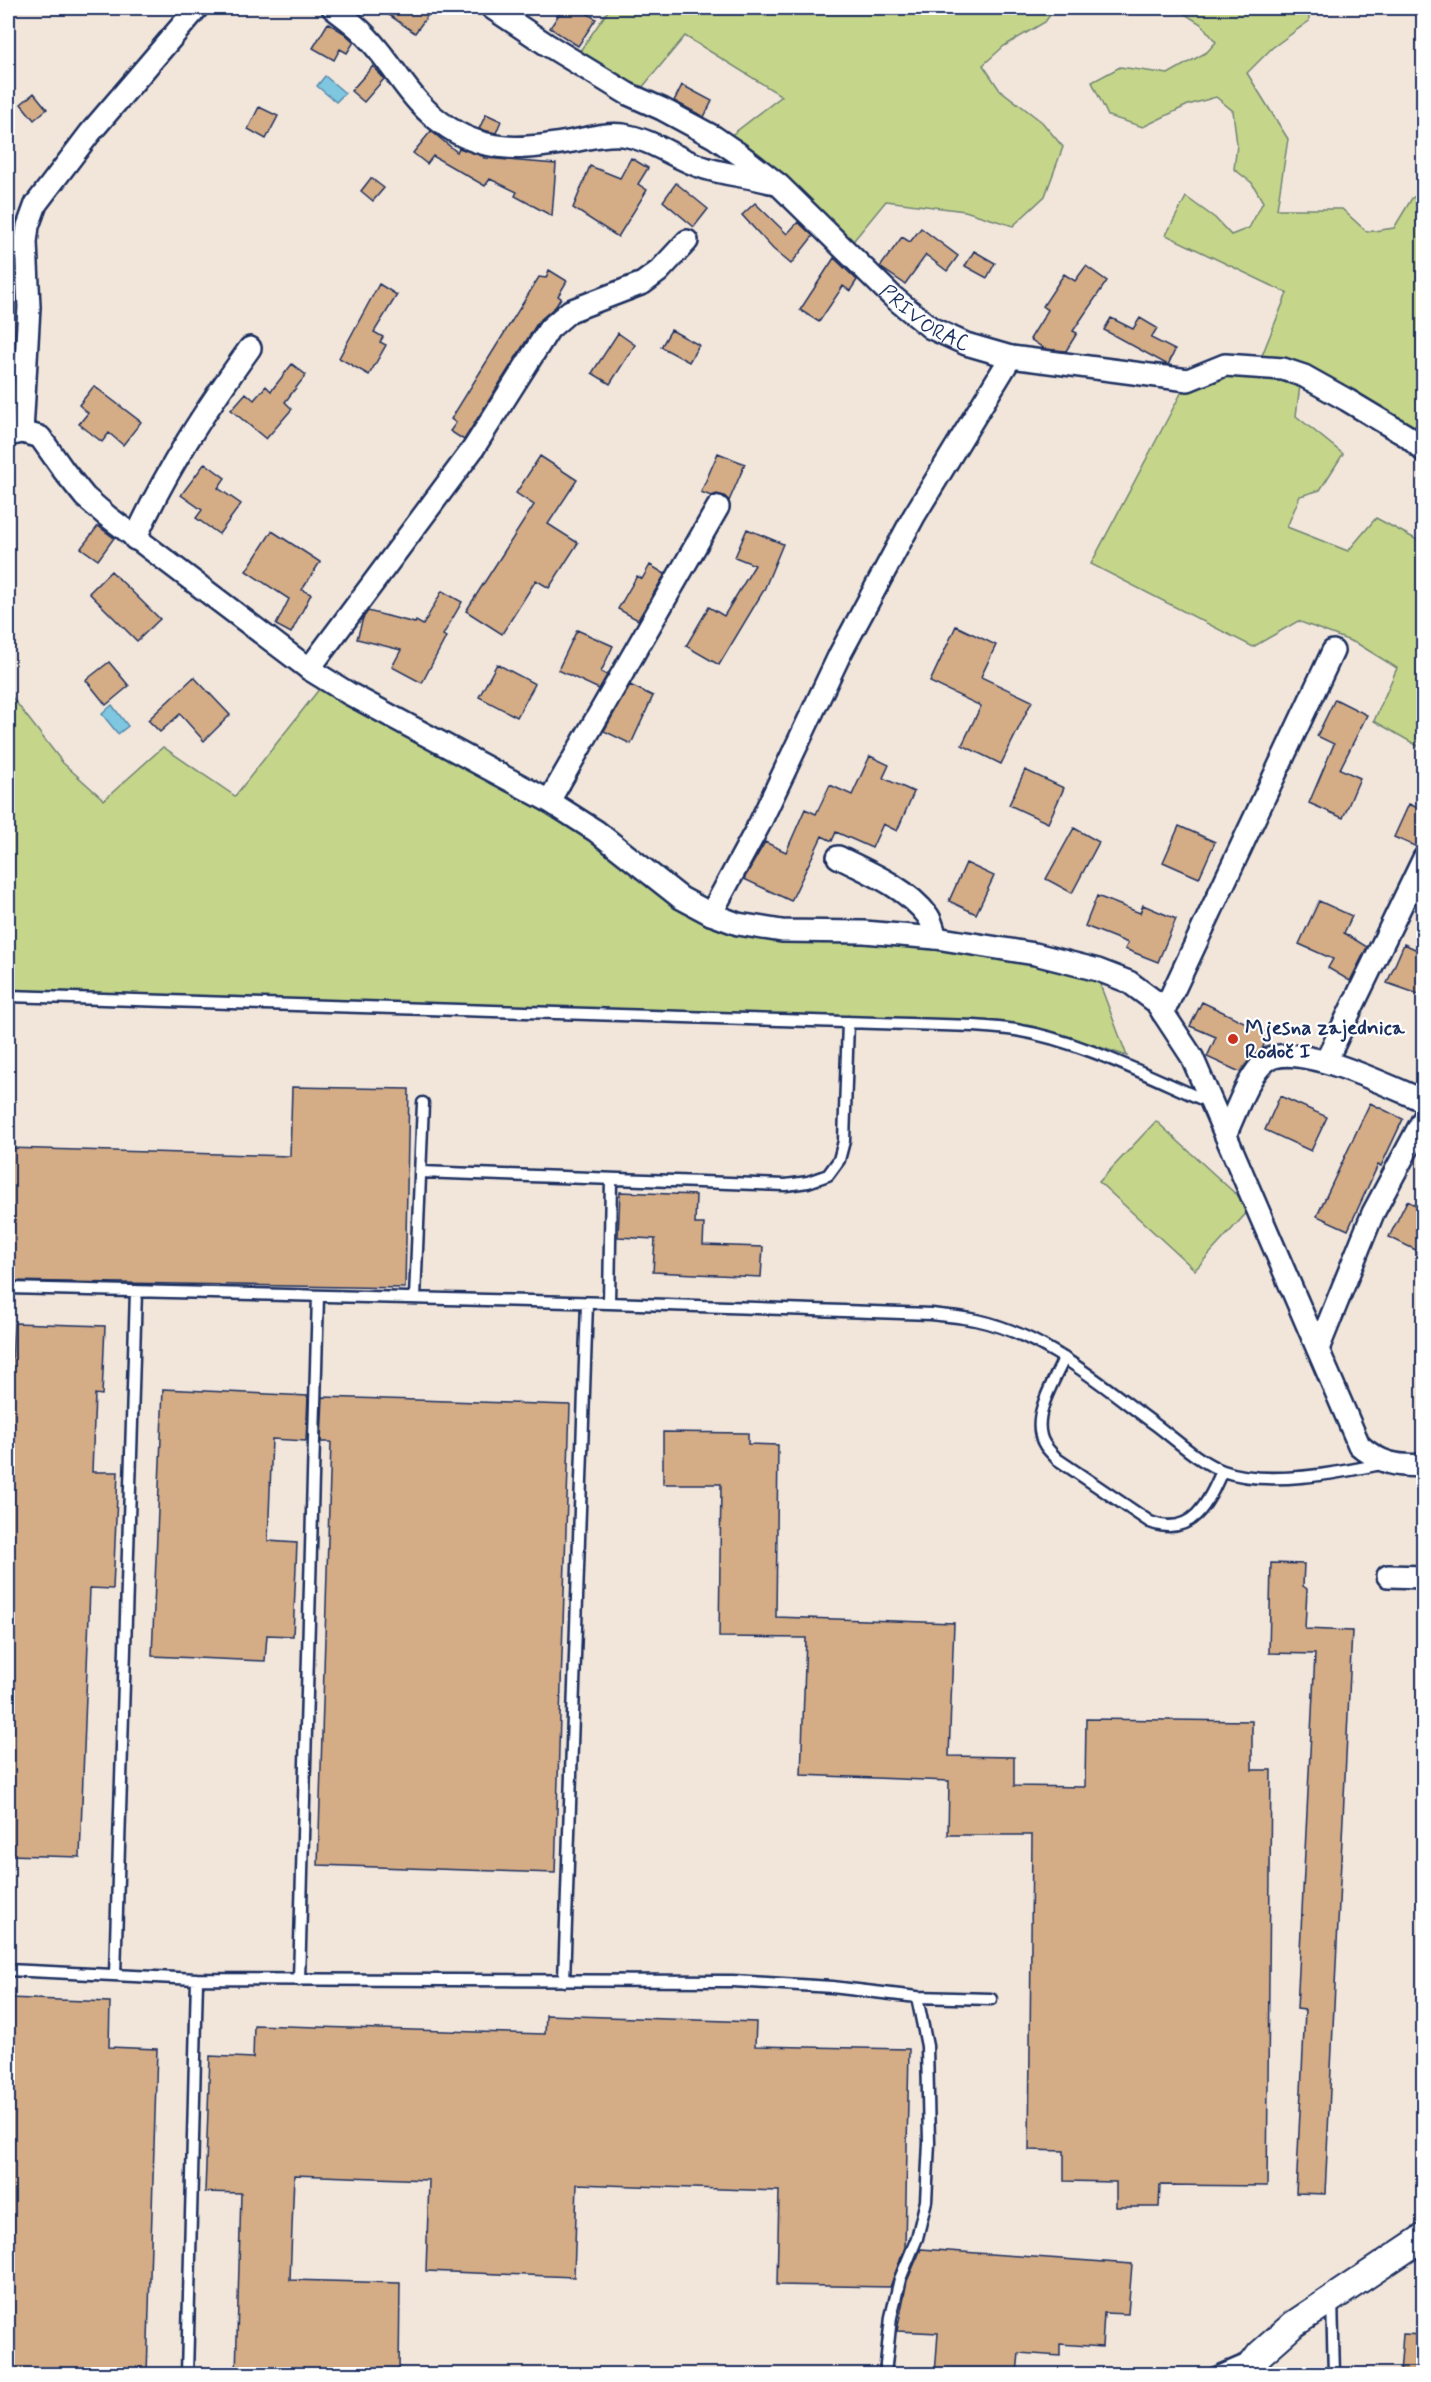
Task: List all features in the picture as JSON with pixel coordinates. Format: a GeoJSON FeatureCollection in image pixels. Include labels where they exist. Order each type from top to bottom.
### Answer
{"type":"FeatureCollection","features":[{"type":"Feature","properties":{"kind":"street"},"geometry":{"type":"LineString","coordinates":[[15,434],[29,307],[26,243],[28,226],[36,204],[90,133],[197,8]]}},
{"type":"Feature","properties":{"kind":"street"},"geometry":{"type":"LineString","coordinates":[[333,8],[364,33],[421,108],[450,129],[478,144],[506,147],[546,146],[603,135],[624,135],[644,141],[697,166],[718,173],[736,174],[779,185]]}},
{"type":"Feature","properties":{"kind":"street","name":"PRIVORAC"},"geometry":{"type":"LineString","coordinates":[[492,8],[628,94],[663,109],[714,137],[779,185],[893,297],[931,328],[966,344],[1011,357],[1188,380],[1225,365],[1283,369],[1304,375],[1407,436],[1424,451]]}},
{"type":"Feature","properties":{"kind":"street"},"geometry":{"type":"LineString","coordinates":[[309,669],[473,449],[549,329],[570,310],[643,283],[659,271],[687,241]]}},
{"type":"Feature","properties":{"kind":"street"},"geometry":{"type":"LineString","coordinates":[[135,539],[171,467],[212,400],[250,348]]}},
{"type":"Feature","properties":{"kind":"street"},"geometry":{"type":"LineString","coordinates":[[711,914],[759,825],[840,654],[909,525],[1011,357]]}},
{"type":"Feature","properties":{"kind":"street"},"geometry":{"type":"LineString","coordinates":[[8,397],[15,434]]}},
{"type":"Feature","properties":{"kind":"street"},"geometry":{"type":"LineString","coordinates":[[15,434],[40,437],[63,471],[85,497],[135,539],[309,669],[348,693],[549,801],[596,831],[681,898],[711,914],[738,924],[782,931],[864,932],[936,938],[1035,954],[1098,970],[1129,982],[1156,1002],[1192,1057],[1359,1445],[1370,1455],[1386,1463],[1402,1466],[1424,1465]]}},
{"type":"Feature","properties":{"kind":"street"},"geometry":{"type":"LineString","coordinates":[[549,801],[718,507]]}},
{"type":"Feature","properties":{"kind":"street"},"geometry":{"type":"LineString","coordinates":[[1163,1013],[1333,651]]}},
{"type":"Feature","properties":{"kind":"street"},"geometry":{"type":"LineString","coordinates":[[838,857],[882,878],[908,897],[929,917],[936,938]]}},
{"type":"Feature","properties":{"kind":"street"},"geometry":{"type":"LineString","coordinates":[[1326,1061],[1424,858]]}},
{"type":"Feature","properties":{"kind":"street"},"geometry":{"type":"LineString","coordinates":[[1226,1133],[1254,1074],[1267,1061],[1277,1056],[1291,1054],[1326,1061],[1424,1101]]}},
{"type":"Feature","properties":{"kind":"street"},"geometry":{"type":"LineString","coordinates":[[1318,1349],[1369,1222],[1424,1118]]}},
{"type":"Feature","properties":{"kind":"street"},"geometry":{"type":"LineString","coordinates":[[1388,1576],[1424,1577]]}},
{"type":"Feature","properties":{"kind":"street"},"geometry":{"type":"LineString","coordinates":[[1253,2364],[1294,2324],[1424,2237]]}},
{"type":"Feature","properties":{"kind":"lane"},"geometry":{"type":"LineString","coordinates":[[8,996],[974,1026],[1017,1030],[1052,1039],[1105,1058],[1213,1104]]}},
{"type":"Feature","properties":{"kind":"lane"},"geometry":{"type":"LineString","coordinates":[[420,1172],[786,1185],[808,1182],[828,1175],[839,1160],[844,1141],[848,1022]]}},
{"type":"Feature","properties":{"kind":"lane"},"geometry":{"type":"LineString","coordinates":[[415,1298],[423,1104]]}},
{"type":"Feature","properties":{"kind":"lane"},"geometry":{"type":"LineString","coordinates":[[609,1302],[611,1179]]}},
{"type":"Feature","properties":{"kind":"lane"},"geometry":{"type":"LineString","coordinates":[[8,1288],[609,1302],[942,1316],[977,1320],[1015,1333],[1064,1358],[1095,1378],[1200,1458],[1222,1471],[1267,1478],[1349,1471],[1386,1463]]}},
{"type":"Feature","properties":{"kind":"lane"},"geometry":{"type":"LineString","coordinates":[[115,1975],[136,1291]]}},
{"type":"Feature","properties":{"kind":"lane"},"geometry":{"type":"LineString","coordinates":[[299,1980],[318,1296]]}},
{"type":"Feature","properties":{"kind":"lane"},"geometry":{"type":"LineString","coordinates":[[564,1981],[587,1303]]}},
{"type":"Feature","properties":{"kind":"lane"},"geometry":{"type":"LineString","coordinates":[[1064,1358],[1039,1423],[1045,1446],[1057,1459],[1150,1522],[1163,1526],[1177,1526],[1189,1521],[1208,1503],[1222,1471]]}},
{"type":"Feature","properties":{"kind":"lane"},"geometry":{"type":"LineString","coordinates":[[8,1970],[196,1979],[733,1981],[832,1987],[917,1997],[991,1999]]}},
{"type":"Feature","properties":{"kind":"lane"},"geometry":{"type":"LineString","coordinates":[[187,2374],[196,1979]]}},
{"type":"Feature","properties":{"kind":"lane"},"geometry":{"type":"LineString","coordinates":[[885,2374],[891,2317],[900,2279],[917,2238],[926,2201],[929,2143],[927,2046],[917,1997]]}},
{"type":"Feature","properties":{"kind":"lane"},"geometry":{"type":"LineString","coordinates":[[1332,2299],[1334,2374]]}},
{"type":"Feature","properties":{"kind":"lane"},"geometry":{"type":"LineString","coordinates":[[1213,2374],[1253,2364]]}},
{"type":"Feature","properties":{"kind":"green space"},"geometry":{"type":"Polygon","coordinates":[[[610,8],[1055,8],[1045,22],[1004,46],[983,65],[999,89],[1042,122],[1063,147],[1045,196],[1013,226],[965,211],[886,201],[850,245],[725,140],[782,96],[685,36],[641,89],[575,58],[610,8]]]}},
{"type":"Feature","properties":{"kind":"green space"},"geometry":{"type":"Polygon","coordinates":[[[1175,8],[1309,8],[1309,21],[1272,48],[1247,73],[1288,139],[1277,209],[1342,209],[1367,232],[1394,228],[1412,198],[1423,192],[1423,451],[1304,376],[1257,368],[1287,293],[1166,235],[1186,197],[1215,218],[1231,235],[1249,228],[1263,202],[1252,183],[1234,169],[1237,145],[1233,111],[1216,97],[1188,105],[1143,127],[1108,116],[1092,82],[1120,67],[1168,74],[1207,52],[1216,42],[1201,24],[1175,8]]]}},
{"type":"Feature","properties":{"kind":"green space"},"geometry":{"type":"Polygon","coordinates":[[[1225,365],[1300,385],[1296,416],[1343,454],[1320,490],[1300,496],[1287,527],[1348,551],[1376,518],[1423,543],[1423,749],[1374,721],[1397,668],[1358,644],[1298,621],[1253,647],[1091,564],[1188,380],[1225,365]]]}},
{"type":"Feature","properties":{"kind":"green space"},"geometry":{"type":"Polygon","coordinates":[[[324,683],[549,811],[694,912],[932,943],[1096,974],[1127,1056],[1061,1034],[996,1024],[8,990],[8,692],[63,763],[104,800],[163,747],[235,796],[324,683]]]}},
{"type":"Feature","properties":{"kind":"green space"},"geometry":{"type":"Polygon","coordinates":[[[1156,1121],[1251,1208],[1195,1270],[1099,1182],[1156,1121]]]}},
{"type":"Feature","properties":{"kind":"water"},"geometry":{"type":"Polygon","coordinates":[[[325,76],[345,93],[336,102],[317,86],[325,76]]]}},
{"type":"Feature","properties":{"kind":"water"},"geometry":{"type":"Polygon","coordinates":[[[112,705],[128,726],[118,734],[102,714],[112,705]]]}},
{"type":"Feature","properties":{"kind":"building"},"geometry":{"type":"Polygon","coordinates":[[[379,8],[433,8],[415,33],[379,8]]]}},
{"type":"Feature","properties":{"kind":"building"},"geometry":{"type":"Polygon","coordinates":[[[563,8],[579,8],[596,19],[578,46],[550,28],[563,8]]]}},
{"type":"Feature","properties":{"kind":"building"},"geometry":{"type":"Polygon","coordinates":[[[328,23],[354,42],[347,53],[340,49],[334,60],[313,48],[328,23]]]}},
{"type":"Feature","properties":{"kind":"building"},"geometry":{"type":"Polygon","coordinates":[[[373,66],[384,79],[364,102],[351,91],[373,66]]]}},
{"type":"Feature","properties":{"kind":"building"},"geometry":{"type":"Polygon","coordinates":[[[682,85],[712,101],[704,117],[674,101],[682,85]]]}},
{"type":"Feature","properties":{"kind":"building"},"geometry":{"type":"Polygon","coordinates":[[[34,93],[47,109],[34,120],[21,104],[34,93]]]}},
{"type":"Feature","properties":{"kind":"building"},"geometry":{"type":"Polygon","coordinates":[[[259,107],[278,116],[266,139],[248,129],[259,107]]]}},
{"type":"Feature","properties":{"kind":"building"},"geometry":{"type":"Polygon","coordinates":[[[486,114],[501,121],[496,133],[479,129],[486,114]]]}},
{"type":"Feature","properties":{"kind":"building"},"geometry":{"type":"Polygon","coordinates":[[[431,131],[457,152],[459,148],[484,158],[556,164],[552,216],[515,196],[517,192],[490,179],[485,186],[433,156],[427,164],[413,153],[431,131]]]}},
{"type":"Feature","properties":{"kind":"building"},"geometry":{"type":"Polygon","coordinates":[[[631,158],[648,168],[638,184],[647,190],[618,237],[573,208],[590,166],[620,178],[631,158]]]}},
{"type":"Feature","properties":{"kind":"building"},"geometry":{"type":"Polygon","coordinates":[[[371,178],[384,188],[373,201],[361,191],[371,178]]]}},
{"type":"Feature","properties":{"kind":"building"},"geometry":{"type":"Polygon","coordinates":[[[676,183],[708,209],[694,227],[663,201],[676,183]]]}},
{"type":"Feature","properties":{"kind":"building"},"geometry":{"type":"Polygon","coordinates":[[[755,203],[787,234],[798,222],[813,236],[791,264],[773,249],[742,215],[755,203]]]}},
{"type":"Feature","properties":{"kind":"building"},"geometry":{"type":"Polygon","coordinates":[[[921,228],[958,256],[947,271],[926,255],[905,284],[880,267],[902,237],[910,242],[921,228]]]}},
{"type":"Feature","properties":{"kind":"building"},"geometry":{"type":"Polygon","coordinates":[[[974,251],[995,263],[987,278],[965,266],[974,251]]]}},
{"type":"Feature","properties":{"kind":"building"},"geometry":{"type":"Polygon","coordinates":[[[834,258],[857,280],[850,291],[843,286],[819,322],[800,310],[834,258]]]}},
{"type":"Feature","properties":{"kind":"building"},"geometry":{"type":"Polygon","coordinates":[[[1086,266],[1107,281],[1073,331],[1077,333],[1066,351],[1045,349],[1030,339],[1048,310],[1043,306],[1064,274],[1075,281],[1086,266]]]}},
{"type":"Feature","properties":{"kind":"building"},"geometry":{"type":"Polygon","coordinates":[[[549,270],[567,281],[558,296],[561,298],[556,306],[538,322],[464,440],[450,431],[456,423],[451,419],[539,277],[546,278],[549,270]]]}},
{"type":"Feature","properties":{"kind":"building"},"geometry":{"type":"Polygon","coordinates":[[[379,284],[397,295],[374,332],[383,337],[380,342],[386,345],[369,375],[339,358],[379,284]]]}},
{"type":"Feature","properties":{"kind":"building"},"geometry":{"type":"Polygon","coordinates":[[[1111,318],[1133,329],[1140,318],[1157,328],[1151,338],[1175,350],[1168,365],[1104,330],[1111,318]]]}},
{"type":"Feature","properties":{"kind":"building"},"geometry":{"type":"Polygon","coordinates":[[[671,330],[699,345],[689,362],[661,347],[671,330]]]}},
{"type":"Feature","properties":{"kind":"building"},"geometry":{"type":"Polygon","coordinates":[[[618,333],[635,345],[610,384],[592,373],[618,333]]]}},
{"type":"Feature","properties":{"kind":"building"},"geometry":{"type":"Polygon","coordinates":[[[292,364],[306,375],[285,402],[292,409],[266,439],[231,410],[246,393],[254,400],[266,386],[271,391],[292,364]]]}},
{"type":"Feature","properties":{"kind":"building"},"geometry":{"type":"Polygon","coordinates":[[[94,386],[141,422],[123,445],[109,433],[102,442],[79,424],[88,413],[79,405],[94,386]]]}},
{"type":"Feature","properties":{"kind":"building"},"geometry":{"type":"Polygon","coordinates":[[[718,453],[745,464],[729,501],[724,496],[717,494],[711,496],[701,492],[718,453]]]}},
{"type":"Feature","properties":{"kind":"building"},"geometry":{"type":"Polygon","coordinates":[[[540,456],[577,480],[548,524],[578,543],[549,588],[536,580],[502,634],[466,611],[534,505],[516,493],[540,456]]]}},
{"type":"Feature","properties":{"kind":"building"},"geometry":{"type":"Polygon","coordinates":[[[205,463],[225,478],[218,488],[241,504],[219,534],[196,518],[202,510],[181,495],[205,463]]]}},
{"type":"Feature","properties":{"kind":"building"},"geometry":{"type":"Polygon","coordinates":[[[98,526],[114,538],[98,560],[81,548],[98,526]]]}},
{"type":"Feature","properties":{"kind":"building"},"geometry":{"type":"Polygon","coordinates":[[[747,529],[783,544],[764,590],[719,665],[686,646],[709,607],[724,616],[755,565],[735,557],[747,529]]]}},
{"type":"Feature","properties":{"kind":"building"},"geometry":{"type":"Polygon","coordinates":[[[272,531],[320,562],[302,590],[311,594],[291,633],[276,625],[289,599],[246,571],[272,531]]]}},
{"type":"Feature","properties":{"kind":"building"},"geometry":{"type":"Polygon","coordinates":[[[650,565],[665,574],[638,620],[618,609],[637,576],[642,579],[650,565]]]}},
{"type":"Feature","properties":{"kind":"building"},"geometry":{"type":"Polygon","coordinates":[[[111,571],[160,619],[137,641],[89,593],[111,571]]]}},
{"type":"Feature","properties":{"kind":"building"},"geometry":{"type":"Polygon","coordinates":[[[442,591],[462,602],[443,635],[446,637],[422,683],[392,667],[401,650],[357,639],[363,618],[368,611],[415,623],[416,621],[423,625],[442,591]]]}},
{"type":"Feature","properties":{"kind":"building"},"geometry":{"type":"Polygon","coordinates":[[[956,626],[996,645],[981,677],[1032,701],[1001,764],[962,745],[981,706],[930,682],[956,626]]]}},
{"type":"Feature","properties":{"kind":"building"},"geometry":{"type":"Polygon","coordinates":[[[577,630],[613,646],[601,672],[607,675],[599,689],[558,670],[577,630]]]}},
{"type":"Feature","properties":{"kind":"building"},"geometry":{"type":"Polygon","coordinates":[[[109,662],[129,686],[106,705],[86,680],[109,662]]]}},
{"type":"Feature","properties":{"kind":"building"},"geometry":{"type":"Polygon","coordinates":[[[497,664],[535,684],[517,717],[479,697],[497,664]]]}},
{"type":"Feature","properties":{"kind":"building"},"geometry":{"type":"Polygon","coordinates":[[[194,677],[230,715],[204,741],[180,714],[160,732],[148,720],[194,677]]]}},
{"type":"Feature","properties":{"kind":"building"},"geometry":{"type":"Polygon","coordinates":[[[630,685],[653,696],[631,744],[604,731],[630,685]]]}},
{"type":"Feature","properties":{"kind":"building"},"geometry":{"type":"Polygon","coordinates":[[[1335,699],[1367,715],[1340,769],[1360,778],[1343,818],[1309,803],[1334,744],[1317,736],[1335,699]]]}},
{"type":"Feature","properties":{"kind":"building"},"geometry":{"type":"Polygon","coordinates":[[[870,756],[889,765],[883,778],[914,792],[897,831],[883,824],[872,848],[836,832],[832,841],[822,836],[791,901],[744,879],[765,842],[786,852],[805,809],[816,814],[830,785],[852,795],[870,756]]]}},
{"type":"Feature","properties":{"kind":"building"},"geometry":{"type":"Polygon","coordinates":[[[1025,770],[1064,788],[1048,823],[1009,805],[1025,770]]]}},
{"type":"Feature","properties":{"kind":"building"},"geometry":{"type":"Polygon","coordinates":[[[1409,804],[1424,811],[1424,845],[1417,847],[1394,837],[1409,804]]]}},
{"type":"Feature","properties":{"kind":"building"},"geometry":{"type":"Polygon","coordinates":[[[1179,826],[1215,842],[1199,878],[1163,862],[1179,826]]]}},
{"type":"Feature","properties":{"kind":"building"},"geometry":{"type":"Polygon","coordinates":[[[1074,828],[1099,842],[1072,893],[1046,879],[1074,828]]]}},
{"type":"Feature","properties":{"kind":"building"},"geometry":{"type":"Polygon","coordinates":[[[966,863],[994,876],[976,914],[949,901],[966,863]]]}},
{"type":"Feature","properties":{"kind":"building"},"geometry":{"type":"Polygon","coordinates":[[[1097,896],[1140,913],[1143,905],[1176,919],[1158,962],[1125,949],[1128,943],[1085,926],[1097,896]]]}},
{"type":"Feature","properties":{"kind":"building"},"geometry":{"type":"Polygon","coordinates":[[[1319,901],[1352,916],[1344,933],[1367,947],[1350,981],[1328,968],[1333,959],[1299,944],[1319,901]]]}},
{"type":"Feature","properties":{"kind":"building"},"geometry":{"type":"Polygon","coordinates":[[[1404,944],[1424,953],[1424,996],[1387,983],[1404,944]]]}},
{"type":"Feature","properties":{"kind":"building"},"geometry":{"type":"Polygon","coordinates":[[[1202,1002],[1269,1034],[1262,1049],[1240,1072],[1207,1057],[1216,1037],[1190,1026],[1202,1002]]]}},
{"type":"Feature","properties":{"kind":"building"},"geometry":{"type":"Polygon","coordinates":[[[292,1087],[409,1089],[405,1288],[8,1281],[8,1148],[290,1156],[292,1087]]]}},
{"type":"Feature","properties":{"kind":"building"},"geometry":{"type":"Polygon","coordinates":[[[1280,1096],[1327,1117],[1311,1151],[1265,1130],[1280,1096]]]}},
{"type":"Feature","properties":{"kind":"building"},"geometry":{"type":"Polygon","coordinates":[[[1370,1103],[1403,1119],[1381,1166],[1378,1165],[1348,1230],[1317,1216],[1370,1103]]]}},
{"type":"Feature","properties":{"kind":"building"},"geometry":{"type":"Polygon","coordinates":[[[620,1192],[696,1195],[695,1224],[704,1224],[703,1245],[763,1247],[761,1277],[653,1272],[655,1239],[618,1237],[620,1192]]]}},
{"type":"Feature","properties":{"kind":"building"},"geometry":{"type":"Polygon","coordinates":[[[1407,1201],[1424,1209],[1424,1254],[1389,1237],[1407,1201]]]}},
{"type":"Feature","properties":{"kind":"building"},"geometry":{"type":"Polygon","coordinates":[[[14,1323],[105,1326],[102,1395],[95,1394],[92,1472],[118,1472],[113,1589],[90,1588],[80,1857],[8,1855],[8,1387],[11,1387],[14,1323]]]}},
{"type":"Feature","properties":{"kind":"building"},"geometry":{"type":"Polygon","coordinates":[[[163,1389],[308,1396],[306,1441],[272,1439],[268,1541],[297,1543],[293,1636],[267,1635],[265,1661],[152,1656],[163,1389]]]}},
{"type":"Feature","properties":{"kind":"building"},"geometry":{"type":"Polygon","coordinates":[[[323,1397],[570,1405],[555,1873],[318,1865],[331,1442],[321,1442],[323,1397]]]}},
{"type":"Feature","properties":{"kind":"building"},"geometry":{"type":"Polygon","coordinates":[[[663,1432],[748,1433],[748,1444],[778,1445],[776,1617],[954,1623],[949,1756],[1014,1757],[1014,1786],[1085,1787],[1086,1719],[1252,1721],[1252,1770],[1271,1770],[1267,2186],[1160,2185],[1159,2207],[1116,2207],[1116,2182],[1064,2181],[1064,2151],[1029,2150],[1032,1835],[948,1835],[949,1781],[801,1775],[806,1638],[719,1637],[721,1484],[663,1484],[663,1432]]]}},
{"type":"Feature","properties":{"kind":"building"},"geometry":{"type":"Polygon","coordinates":[[[1271,1563],[1304,1564],[1303,1586],[1307,1589],[1305,1629],[1352,1631],[1325,2194],[1296,2193],[1305,2010],[1297,2009],[1315,1654],[1269,1653],[1271,1563]]]}},
{"type":"Feature","properties":{"kind":"building"},"geometry":{"type":"Polygon","coordinates":[[[8,1998],[110,2002],[109,2047],[157,2049],[147,2374],[8,2374],[8,1998]]]}},
{"type":"Feature","properties":{"kind":"building"},"geometry":{"type":"Polygon","coordinates":[[[546,2015],[756,2022],[755,2046],[909,2049],[905,2247],[890,2287],[777,2285],[779,2191],[577,2184],[574,2277],[426,2271],[429,2180],[294,2175],[290,2280],[400,2283],[399,2374],[236,2374],[241,2193],[205,2192],[210,2056],[253,2058],[254,2025],[545,2034],[546,2015]]]}},
{"type":"Feature","properties":{"kind":"building"},"geometry":{"type":"Polygon","coordinates":[[[921,2249],[1132,2264],[1128,2314],[1104,2313],[1102,2347],[1060,2344],[1060,2356],[1019,2353],[1017,2374],[935,2374],[938,2333],[897,2331],[907,2281],[921,2249]]]}},
{"type":"Feature","properties":{"kind":"building"},"geometry":{"type":"Polygon","coordinates":[[[1403,2334],[1424,2335],[1424,2374],[1400,2374],[1403,2334]]]}},
{"type":"Feature","properties":{"kind":"place","name":"Mjesna zajednica Rodoč I"},"geometry":{"type":"Point","coordinates":[1233,1039]}}]}
